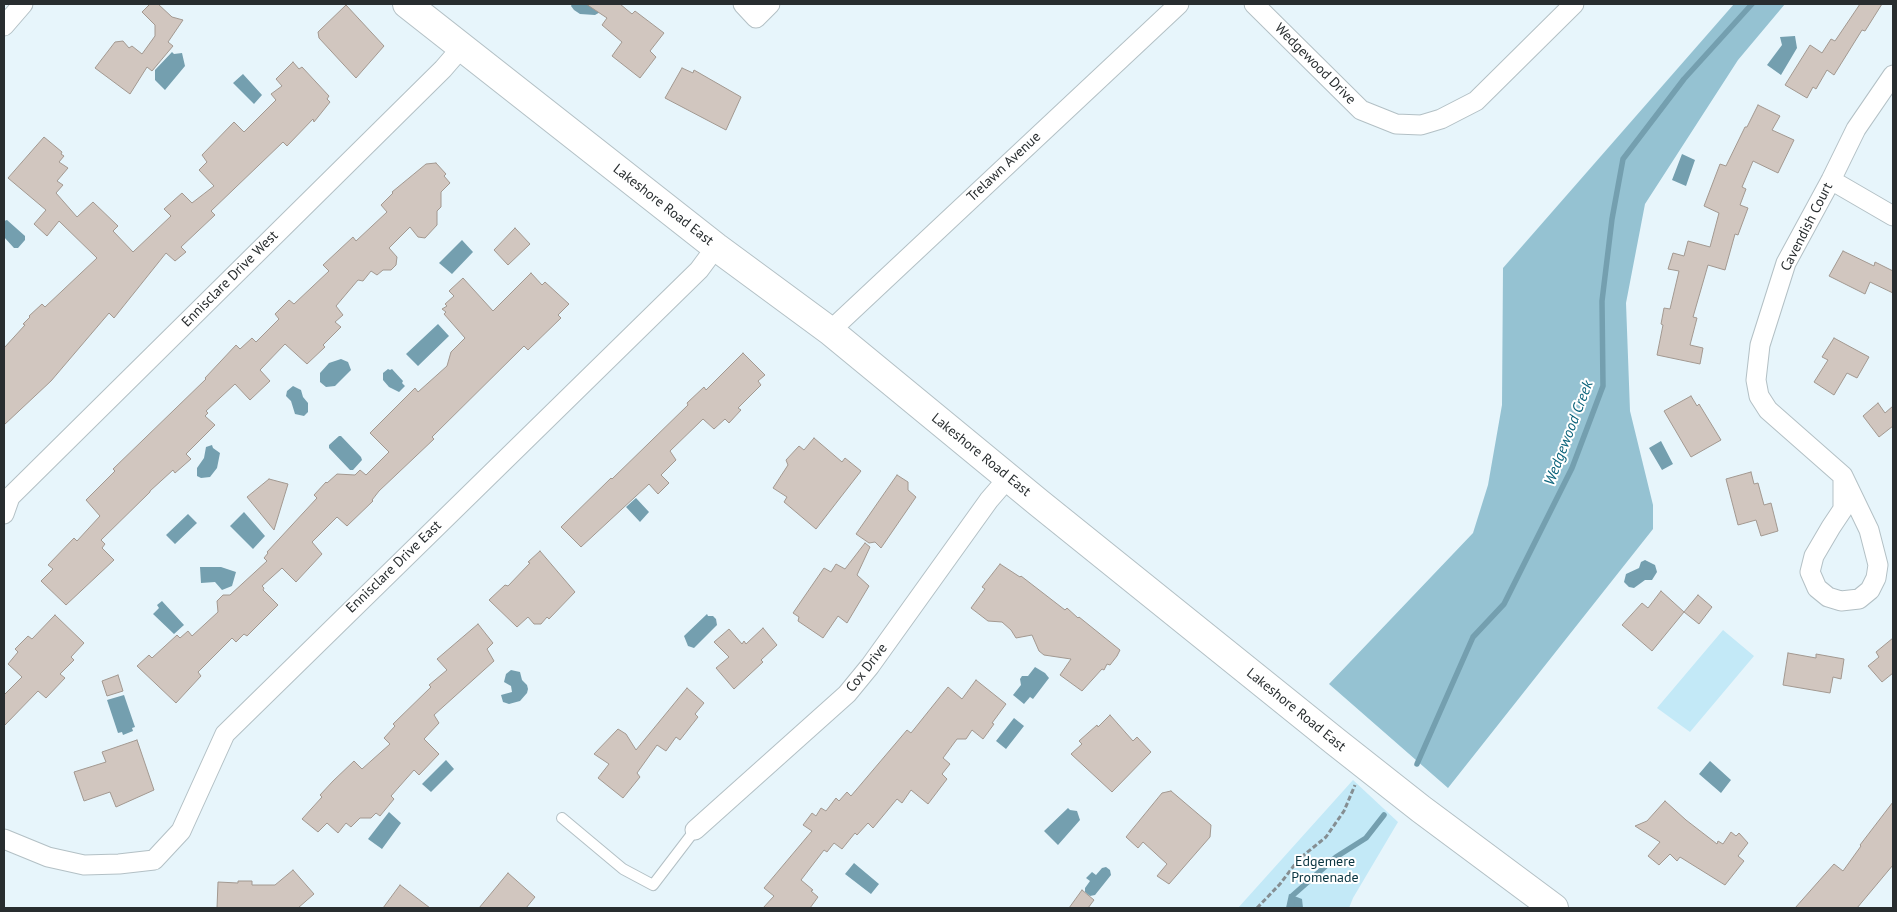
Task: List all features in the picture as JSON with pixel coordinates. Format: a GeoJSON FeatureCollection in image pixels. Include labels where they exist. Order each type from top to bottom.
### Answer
{"type":"FeatureCollection","features":[{"type":"Feature","properties":{"kind":"main road","name":"Lakeshore Road East"},"geometry":{"type":"LineString","coordinates":[[407,4],[716,247],[830,331],[1008,478],[1406,797],[1554,908]]}},
{"type":"Feature","properties":{"kind":"street"},"geometry":{"type":"LineString","coordinates":[[4,26],[23,4]]}},
{"type":"Feature","properties":{"kind":"street"},"geometry":{"type":"LineString","coordinates":[[743,4],[756,18],[770,4]]}},
{"type":"Feature","properties":{"kind":"street","name":"Trelawn Avenue"},"geometry":{"type":"LineString","coordinates":[[830,331],[1178,4]]}},
{"type":"Feature","properties":{"kind":"street","name":"Wedgewood Drive"},"geometry":{"type":"LineString","coordinates":[[1254,4],[1361,110],[1396,124],[1421,126],[1441,119],[1476,101],[1574,4]]}},
{"type":"Feature","properties":{"kind":"street","name":"Ennisclare Drive West"},"geometry":{"type":"LineString","coordinates":[[4,514],[10,497],[443,69],[462,47]]}},
{"type":"Feature","properties":{"kind":"street","name":"Cavendish Court"},"geometry":{"type":"LineString","coordinates":[[1843,476],[1843,510],[1814,556],[1810,572],[1817,588],[1828,597],[1841,601],[1859,599],[1870,590],[1876,578],[1878,565],[1869,530],[1843,476],[1768,410],[1759,396],[1756,380],[1760,345],[1786,263],[1832,180],[1856,129],[1893,74]]}},
{"type":"Feature","properties":{"kind":"street"},"geometry":{"type":"LineString","coordinates":[[1832,180],[1893,216]]}},
{"type":"Feature","properties":{"kind":"street","name":"Ennisclare Drive East"},"geometry":{"type":"LineString","coordinates":[[4,839],[48,857],[84,865],[154,860],[182,831],[225,734],[699,270],[716,247]]}},
{"type":"Feature","properties":{"kind":"street","name":"Cox Drive"},"geometry":{"type":"LineString","coordinates":[[694,830],[847,694],[870,666],[989,500],[1008,478]]}},
{"type":"Feature","properties":{"kind":"lane"},"geometry":{"type":"LineString","coordinates":[[562,818],[623,869],[653,885],[694,830]]}},
{"type":"Feature","properties":{"kind":"path"},"geometry":{"type":"LineString","coordinates":[[1257,908],[1280,884],[1303,855],[1326,837],[1344,811],[1357,779]]}},
{"type":"Feature","properties":{"kind":"green space"},"geometry":{"type":"Polygon","coordinates":[[[1723,630],[1754,656],[1690,732],[1657,708],[1723,630]]]}},
{"type":"Feature","properties":{"kind":"green space","name":"Edgemere Promenade"},"geometry":{"type":"Polygon","coordinates":[[[1353,780],[1398,822],[1349,908],[1238,908],[1353,780]]]}},
{"type":"Feature","properties":{"kind":"shaded area"},"geometry":{"type":"Polygon","coordinates":[[[572,4],[600,4],[602,11],[595,15],[580,14],[574,10],[571,6],[572,4]]]}},
{"type":"Feature","properties":{"kind":"shaded area"},"geometry":{"type":"Polygon","coordinates":[[[1734,4],[1785,4],[1738,60],[1645,204],[1626,303],[1630,411],[1653,505],[1653,529],[1448,788],[1329,684],[1473,533],[1488,485],[1502,405],[1503,268],[1734,4]]]}},
{"type":"Feature","properties":{"kind":"shaded area"},"geometry":{"type":"Polygon","coordinates":[[[1795,36],[1797,48],[1781,75],[1767,65],[1782,45],[1780,37],[1795,36]]]}},
{"type":"Feature","properties":{"kind":"shaded area"},"geometry":{"type":"Polygon","coordinates":[[[172,52],[174,54],[182,53],[185,66],[165,90],[155,80],[155,70],[172,52]]]}},
{"type":"Feature","properties":{"kind":"shaded area"},"geometry":{"type":"Polygon","coordinates":[[[243,74],[262,95],[254,104],[233,83],[243,74]]]}},
{"type":"Feature","properties":{"kind":"shaded area"},"geometry":{"type":"Polygon","coordinates":[[[1682,154],[1695,160],[1686,186],[1672,180],[1682,154]]]}},
{"type":"Feature","properties":{"kind":"shaded area"},"geometry":{"type":"Polygon","coordinates":[[[7,220],[25,236],[25,240],[18,248],[14,248],[4,237],[4,221],[7,220]]]}},
{"type":"Feature","properties":{"kind":"shaded area"},"geometry":{"type":"Polygon","coordinates":[[[462,240],[473,252],[452,274],[439,263],[462,240]]]}},
{"type":"Feature","properties":{"kind":"shaded area"},"geometry":{"type":"Polygon","coordinates":[[[438,324],[449,336],[418,366],[406,354],[438,324]]]}},
{"type":"Feature","properties":{"kind":"shaded area"},"geometry":{"type":"Polygon","coordinates":[[[341,359],[348,362],[351,370],[335,386],[326,387],[320,382],[320,373],[329,363],[341,359]]]}},
{"type":"Feature","properties":{"kind":"shaded area"},"geometry":{"type":"Polygon","coordinates":[[[388,369],[392,369],[403,381],[402,383],[405,386],[399,392],[389,387],[383,380],[383,373],[388,369]]]}},
{"type":"Feature","properties":{"kind":"shaded area"},"geometry":{"type":"Polygon","coordinates":[[[293,386],[301,390],[303,397],[308,403],[308,412],[304,416],[295,414],[291,401],[286,396],[287,391],[293,386]]]}},
{"type":"Feature","properties":{"kind":"shaded area"},"geometry":{"type":"Polygon","coordinates":[[[339,436],[361,457],[362,460],[353,470],[350,470],[329,448],[329,445],[339,436]]]}},
{"type":"Feature","properties":{"kind":"shaded area"},"geometry":{"type":"Polygon","coordinates":[[[1661,441],[1673,464],[1662,470],[1649,448],[1661,441]]]}},
{"type":"Feature","properties":{"kind":"shaded area"},"geometry":{"type":"Polygon","coordinates":[[[212,445],[220,453],[217,468],[210,477],[201,478],[197,476],[197,468],[204,458],[206,447],[212,445]]]}},
{"type":"Feature","properties":{"kind":"shaded area"},"geometry":{"type":"Polygon","coordinates":[[[636,498],[649,512],[640,522],[626,507],[636,498]]]}},
{"type":"Feature","properties":{"kind":"shaded area"},"geometry":{"type":"Polygon","coordinates":[[[244,512],[265,536],[253,549],[230,526],[244,512]]]}},
{"type":"Feature","properties":{"kind":"shaded area"},"geometry":{"type":"Polygon","coordinates":[[[188,514],[197,523],[175,544],[166,535],[188,514]]]}},
{"type":"Feature","properties":{"kind":"shaded area"},"geometry":{"type":"Polygon","coordinates":[[[1645,560],[1655,565],[1657,572],[1652,580],[1645,580],[1634,588],[1629,587],[1624,582],[1626,574],[1639,568],[1641,562],[1645,560]]]}},
{"type":"Feature","properties":{"kind":"shaded area"},"geometry":{"type":"Polygon","coordinates":[[[200,567],[221,567],[236,572],[232,586],[222,590],[215,582],[201,583],[200,567]]]}},
{"type":"Feature","properties":{"kind":"shaded area"},"geometry":{"type":"Polygon","coordinates":[[[162,601],[184,625],[174,634],[153,614],[159,608],[157,605],[162,601]]]}},
{"type":"Feature","properties":{"kind":"shaded area"},"geometry":{"type":"Polygon","coordinates":[[[707,614],[716,619],[717,625],[694,648],[688,646],[684,636],[707,614]]]}},
{"type":"Feature","properties":{"kind":"shaded area"},"geometry":{"type":"Polygon","coordinates":[[[1035,667],[1049,678],[1033,699],[1030,697],[1024,704],[1013,695],[1021,685],[1020,679],[1022,676],[1028,676],[1035,667]]]}},
{"type":"Feature","properties":{"kind":"shaded area"},"geometry":{"type":"Polygon","coordinates":[[[511,670],[520,672],[522,680],[528,689],[520,701],[509,704],[503,702],[501,695],[512,692],[511,686],[504,682],[506,674],[511,670]]]}},
{"type":"Feature","properties":{"kind":"shaded area"},"geometry":{"type":"Polygon","coordinates":[[[124,695],[135,727],[132,728],[133,731],[123,735],[122,732],[118,733],[107,700],[124,695]]]}},
{"type":"Feature","properties":{"kind":"shaded area"},"geometry":{"type":"Polygon","coordinates":[[[1014,718],[1024,726],[1006,749],[996,741],[1014,718]]]}},
{"type":"Feature","properties":{"kind":"shaded area"},"geometry":{"type":"Polygon","coordinates":[[[446,760],[454,769],[431,792],[422,784],[446,760]]]}},
{"type":"Feature","properties":{"kind":"shaded area"},"geometry":{"type":"Polygon","coordinates":[[[1710,761],[1731,780],[1721,793],[1699,774],[1710,761]]]}},
{"type":"Feature","properties":{"kind":"shaded area"},"geometry":{"type":"Polygon","coordinates":[[[1068,808],[1077,811],[1080,820],[1058,845],[1044,831],[1068,808]]]}},
{"type":"Feature","properties":{"kind":"shaded area"},"geometry":{"type":"Polygon","coordinates":[[[389,812],[401,823],[382,849],[368,839],[389,812]]]}},
{"type":"Feature","properties":{"kind":"shaded area"},"geometry":{"type":"Polygon","coordinates":[[[854,863],[879,884],[871,894],[845,874],[854,863]]]}},
{"type":"Feature","properties":{"kind":"shaded area"},"geometry":{"type":"Polygon","coordinates":[[[1106,867],[1110,870],[1111,875],[1095,895],[1090,896],[1085,892],[1085,888],[1090,881],[1086,878],[1092,872],[1096,875],[1102,868],[1106,867]]]}},
{"type":"Feature","properties":{"kind":"shaded area"},"geometry":{"type":"Polygon","coordinates":[[[1289,894],[1302,899],[1303,908],[1286,908],[1289,894]]]}},
{"type":"Feature","properties":{"kind":"building"},"geometry":{"type":"Polygon","coordinates":[[[150,4],[158,4],[172,17],[183,20],[168,42],[173,46],[152,71],[147,67],[130,94],[95,68],[115,42],[123,41],[129,48],[132,46],[142,54],[155,36],[155,25],[142,12],[150,4]]]}},
{"type":"Feature","properties":{"kind":"building"},"geometry":{"type":"Polygon","coordinates":[[[586,4],[620,4],[632,14],[635,11],[664,33],[650,51],[656,57],[640,78],[612,56],[622,42],[602,25],[607,18],[586,4]]]}},
{"type":"Feature","properties":{"kind":"building"},"geometry":{"type":"Polygon","coordinates":[[[1860,4],[1882,4],[1865,31],[1862,30],[1834,75],[1827,70],[1816,89],[1813,87],[1807,98],[1785,85],[1810,45],[1822,53],[1831,39],[1835,41],[1860,4]]]}},
{"type":"Feature","properties":{"kind":"building"},"geometry":{"type":"Polygon","coordinates":[[[346,5],[384,46],[356,78],[319,38],[318,32],[346,5]]]}},
{"type":"Feature","properties":{"kind":"building"},"geometry":{"type":"Polygon","coordinates":[[[293,62],[299,69],[302,67],[329,96],[327,99],[330,102],[314,122],[313,119],[287,146],[283,142],[211,211],[215,215],[181,247],[186,252],[175,261],[166,253],[114,318],[109,313],[51,381],[4,425],[4,348],[25,325],[23,324],[29,316],[42,304],[45,307],[97,258],[59,221],[47,236],[34,224],[46,210],[8,178],[44,137],[62,152],[61,154],[64,156],[59,162],[68,168],[57,181],[63,185],[56,193],[77,217],[93,202],[118,226],[113,231],[133,252],[171,216],[164,209],[182,193],[192,203],[214,186],[199,170],[207,162],[202,155],[234,122],[244,132],[276,100],[271,94],[282,86],[276,79],[293,62]]]}},
{"type":"Feature","properties":{"kind":"building"},"geometry":{"type":"Polygon","coordinates":[[[682,68],[693,73],[694,70],[741,97],[726,130],[665,98],[682,68]]]}},
{"type":"Feature","properties":{"kind":"building"},"geometry":{"type":"Polygon","coordinates":[[[1758,105],[1780,116],[1772,130],[1794,140],[1778,173],[1753,161],[1742,187],[1746,189],[1740,205],[1748,208],[1738,235],[1735,234],[1725,270],[1708,265],[1693,317],[1697,318],[1690,345],[1703,348],[1700,364],[1657,355],[1663,325],[1661,324],[1664,308],[1670,309],[1679,271],[1668,269],[1673,253],[1684,256],[1688,241],[1710,247],[1719,213],[1704,206],[1720,164],[1726,166],[1758,105]]]}},
{"type":"Feature","properties":{"kind":"building"},"geometry":{"type":"Polygon","coordinates":[[[436,163],[446,174],[444,176],[450,183],[441,192],[441,207],[437,211],[437,225],[425,238],[418,237],[410,227],[389,248],[397,257],[396,265],[391,270],[383,270],[377,275],[371,271],[363,281],[358,280],[336,306],[343,315],[335,322],[341,327],[323,345],[325,347],[307,364],[285,344],[260,370],[270,381],[250,400],[235,384],[206,411],[208,413],[205,416],[215,425],[186,454],[191,459],[175,473],[173,470],[101,540],[105,544],[102,548],[114,560],[66,605],[41,581],[53,569],[48,565],[74,538],[77,541],[100,516],[86,500],[115,471],[113,469],[206,379],[236,345],[240,349],[252,338],[256,342],[279,319],[275,314],[289,300],[294,304],[329,271],[323,265],[353,237],[356,241],[387,212],[381,205],[392,192],[426,164],[436,163]]]}},
{"type":"Feature","properties":{"kind":"building"},"geometry":{"type":"Polygon","coordinates":[[[515,228],[530,244],[508,265],[494,250],[515,228]]]}},
{"type":"Feature","properties":{"kind":"building"},"geometry":{"type":"Polygon","coordinates":[[[1843,251],[1874,266],[1875,262],[1893,271],[1893,293],[1870,282],[1865,294],[1829,276],[1843,251]]]}},
{"type":"Feature","properties":{"kind":"building"},"geometry":{"type":"Polygon","coordinates":[[[531,273],[542,285],[545,282],[569,304],[558,315],[561,318],[528,350],[524,346],[432,437],[434,439],[379,491],[373,501],[347,526],[337,517],[312,542],[322,554],[296,582],[282,568],[262,586],[263,590],[278,605],[247,636],[244,634],[236,642],[232,638],[198,672],[201,676],[176,703],[137,666],[149,655],[152,658],[177,635],[180,638],[188,631],[192,636],[218,612],[217,601],[223,595],[230,595],[267,561],[264,558],[267,552],[317,498],[314,495],[326,482],[337,474],[355,475],[360,470],[366,475],[389,452],[370,433],[415,388],[418,392],[447,366],[451,352],[465,338],[444,314],[446,312],[442,309],[447,306],[445,304],[454,296],[449,291],[463,278],[493,311],[531,273]]]}},
{"type":"Feature","properties":{"kind":"building"},"geometry":{"type":"Polygon","coordinates":[[[1834,338],[1869,357],[1857,378],[1847,373],[1834,395],[1814,382],[1828,360],[1822,357],[1834,338]]]}},
{"type":"Feature","properties":{"kind":"building"},"geometry":{"type":"Polygon","coordinates":[[[743,353],[765,375],[758,381],[761,385],[738,408],[741,410],[729,423],[725,419],[714,429],[703,419],[670,451],[676,460],[661,475],[669,483],[658,494],[649,484],[581,547],[561,527],[688,405],[687,403],[704,387],[706,390],[743,353]]]}},
{"type":"Feature","properties":{"kind":"building"},"geometry":{"type":"Polygon","coordinates":[[[1691,396],[1697,406],[1699,404],[1721,440],[1691,457],[1664,411],[1691,396]]]}},
{"type":"Feature","properties":{"kind":"building"},"geometry":{"type":"Polygon","coordinates":[[[1878,403],[1885,413],[1893,406],[1893,426],[1879,437],[1863,416],[1878,403]]]}},
{"type":"Feature","properties":{"kind":"building"},"geometry":{"type":"Polygon","coordinates":[[[814,438],[842,462],[845,458],[861,471],[816,529],[784,502],[787,497],[773,488],[788,465],[786,460],[799,446],[804,450],[814,438]]]}},
{"type":"Feature","properties":{"kind":"building"},"geometry":{"type":"Polygon","coordinates":[[[1751,472],[1754,484],[1758,483],[1764,505],[1771,503],[1778,531],[1761,536],[1756,520],[1738,525],[1726,479],[1751,472]]]}},
{"type":"Feature","properties":{"kind":"building"},"geometry":{"type":"Polygon","coordinates":[[[897,475],[908,482],[908,490],[916,497],[881,548],[875,542],[869,543],[856,534],[897,475]]]}},
{"type":"Feature","properties":{"kind":"building"},"geometry":{"type":"Polygon","coordinates":[[[269,479],[288,484],[274,530],[247,497],[269,479]]]}},
{"type":"Feature","properties":{"kind":"building"},"geometry":{"type":"Polygon","coordinates":[[[865,543],[870,547],[857,575],[869,586],[847,623],[838,616],[823,638],[798,621],[799,617],[793,613],[824,568],[831,572],[836,564],[845,569],[865,543]]]}},
{"type":"Feature","properties":{"kind":"building"},"geometry":{"type":"Polygon","coordinates":[[[540,551],[575,592],[549,619],[547,617],[541,624],[534,624],[528,617],[517,627],[489,600],[505,585],[508,586],[540,551]]]}},
{"type":"Feature","properties":{"kind":"building"},"geometry":{"type":"Polygon","coordinates":[[[1000,564],[1021,576],[1065,610],[1067,608],[1120,650],[1110,665],[1107,664],[1104,670],[1102,669],[1082,691],[1060,675],[1071,659],[1044,655],[1039,651],[1032,635],[1016,638],[1011,630],[1002,622],[988,621],[971,608],[985,589],[982,587],[1000,564]]]}},
{"type":"Feature","properties":{"kind":"building"},"geometry":{"type":"Polygon","coordinates":[[[1661,591],[1684,612],[1652,651],[1622,625],[1642,603],[1648,608],[1661,591]]]}},
{"type":"Feature","properties":{"kind":"building"},"geometry":{"type":"Polygon","coordinates":[[[1698,595],[1712,607],[1699,624],[1684,612],[1698,595]]]}},
{"type":"Feature","properties":{"kind":"building"},"geometry":{"type":"Polygon","coordinates":[[[55,615],[84,643],[71,657],[74,660],[60,674],[65,678],[46,698],[38,691],[4,726],[4,695],[22,677],[8,664],[18,652],[15,649],[28,636],[32,639],[55,615]]]}},
{"type":"Feature","properties":{"kind":"building"},"geometry":{"type":"Polygon","coordinates":[[[478,624],[493,643],[487,649],[494,661],[434,715],[439,723],[424,739],[439,754],[419,775],[414,770],[391,796],[394,799],[380,816],[376,813],[371,818],[360,818],[351,827],[346,823],[338,833],[327,823],[318,832],[302,819],[322,797],[320,795],[354,761],[362,769],[390,744],[384,738],[395,726],[393,724],[431,687],[429,685],[447,670],[437,659],[478,624]]]}},
{"type":"Feature","properties":{"kind":"building"},"geometry":{"type":"Polygon","coordinates":[[[763,628],[777,645],[761,660],[763,662],[734,689],[716,668],[729,657],[714,642],[729,629],[742,644],[744,641],[746,644],[763,628]]]}},
{"type":"Feature","properties":{"kind":"building"},"geometry":{"type":"Polygon","coordinates":[[[1893,638],[1893,673],[1882,682],[1868,666],[1879,657],[1876,652],[1893,638]]]}},
{"type":"Feature","properties":{"kind":"building"},"geometry":{"type":"Polygon","coordinates":[[[1788,653],[1816,658],[1816,654],[1844,659],[1841,679],[1833,677],[1830,693],[1783,685],[1788,653]]]}},
{"type":"Feature","properties":{"kind":"building"},"geometry":{"type":"Polygon","coordinates":[[[118,675],[123,691],[107,696],[102,681],[118,675]]]}},
{"type":"Feature","properties":{"kind":"building"},"geometry":{"type":"Polygon","coordinates":[[[976,680],[1006,704],[983,739],[972,730],[966,739],[957,739],[943,758],[950,764],[942,774],[947,779],[928,804],[911,790],[902,803],[897,799],[873,828],[868,823],[857,835],[855,833],[842,849],[834,843],[827,852],[824,850],[801,880],[818,897],[810,908],[763,908],[774,896],[764,888],[812,831],[803,825],[812,813],[816,816],[821,808],[826,811],[836,798],[839,801],[847,792],[851,796],[907,730],[911,733],[948,687],[962,699],[976,680]]]}},
{"type":"Feature","properties":{"kind":"building"},"geometry":{"type":"Polygon","coordinates":[[[687,688],[704,703],[695,714],[698,717],[680,740],[676,737],[666,751],[657,745],[637,773],[640,777],[623,798],[598,778],[609,764],[594,754],[618,729],[626,734],[636,750],[687,688]]]}},
{"type":"Feature","properties":{"kind":"building"},"geometry":{"type":"Polygon","coordinates":[[[1110,715],[1133,741],[1137,737],[1151,752],[1112,792],[1071,754],[1082,744],[1079,741],[1110,715]]]}},
{"type":"Feature","properties":{"kind":"building"},"geometry":{"type":"Polygon","coordinates":[[[137,740],[154,790],[116,807],[110,792],[84,801],[74,772],[106,762],[102,752],[137,740]]]}},
{"type":"Feature","properties":{"kind":"building"},"geometry":{"type":"Polygon","coordinates":[[[1171,791],[1211,825],[1210,837],[1169,884],[1157,876],[1167,864],[1143,842],[1138,848],[1126,837],[1162,793],[1171,791]]]}},
{"type":"Feature","properties":{"kind":"building"},"geometry":{"type":"Polygon","coordinates":[[[1665,801],[1717,844],[1718,841],[1723,844],[1731,832],[1736,836],[1739,833],[1748,843],[1738,856],[1744,861],[1725,885],[1680,857],[1677,861],[1670,854],[1659,865],[1648,856],[1660,842],[1635,826],[1647,821],[1665,801]]]}},
{"type":"Feature","properties":{"kind":"building"},"geometry":{"type":"Polygon","coordinates":[[[1893,802],[1893,865],[1857,908],[1795,908],[1834,864],[1843,871],[1893,802]]]}},
{"type":"Feature","properties":{"kind":"building"},"geometry":{"type":"Polygon","coordinates":[[[293,870],[314,894],[298,908],[217,908],[218,882],[238,883],[238,881],[252,881],[252,885],[275,885],[293,870]]]}},
{"type":"Feature","properties":{"kind":"building"},"geometry":{"type":"Polygon","coordinates":[[[508,873],[535,897],[526,908],[479,908],[508,873]]]}},
{"type":"Feature","properties":{"kind":"building"},"geometry":{"type":"Polygon","coordinates":[[[400,885],[430,908],[383,908],[400,885]]]}},
{"type":"Feature","properties":{"kind":"building"},"geometry":{"type":"Polygon","coordinates":[[[1082,890],[1094,900],[1088,908],[1069,908],[1082,890]]]}},
{"type":"Feature","properties":{"kind":"waterway","name":"Wedgewood Creek"},"geometry":{"type":"LineString","coordinates":[[1417,764],[1473,637],[1504,604],[1572,468],[1603,386],[1602,301],[1612,219],[1623,159],[1684,79],[1752,4]]}},
{"type":"Feature","properties":{"kind":"waterway","name":"Wedgewood Creek"},"geometry":{"type":"LineString","coordinates":[[1291,908],[1292,896],[1336,857],[1366,838],[1384,815]]}}]}
